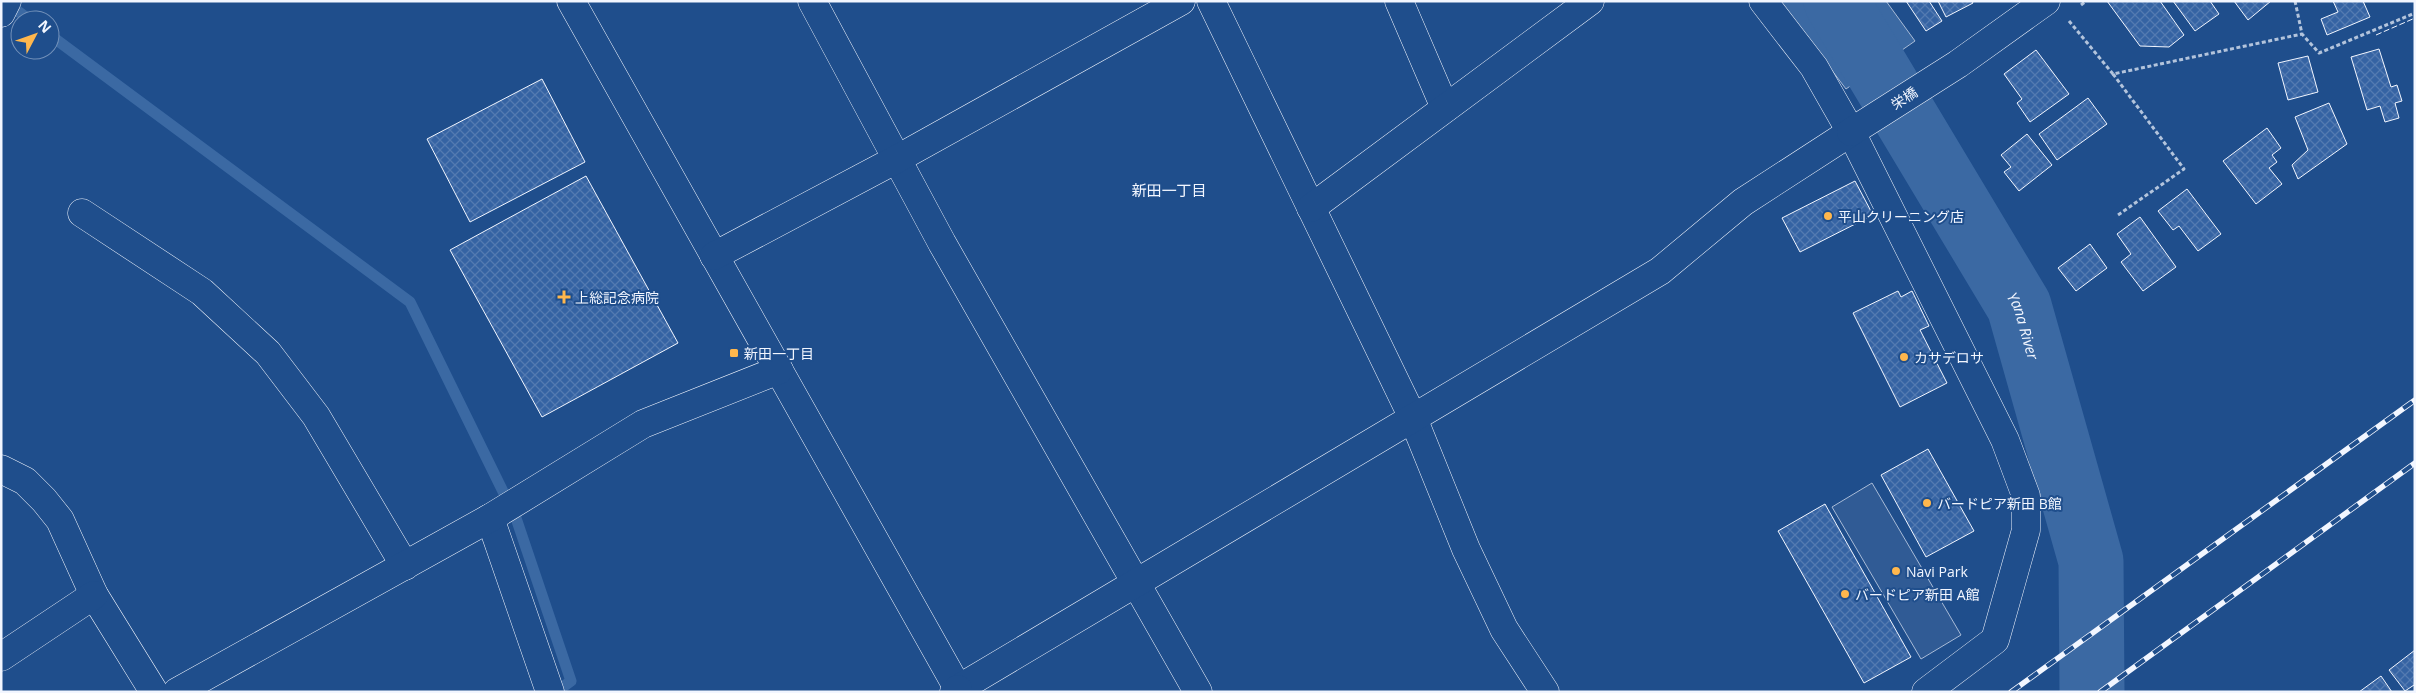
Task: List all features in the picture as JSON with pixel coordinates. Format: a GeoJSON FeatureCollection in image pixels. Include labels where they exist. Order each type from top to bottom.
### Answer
{"type":"FeatureCollection","features":[{"type":"Feature","properties":{"kind":"street"},"geometry":{"type":"LineString","coordinates":[[1,13],[7,1]]}},
{"type":"Feature","properties":{"kind":"street"},"geometry":{"type":"LineString","coordinates":[[571,1],[958,691]]}},
{"type":"Feature","properties":{"kind":"street"},"geometry":{"type":"LineString","coordinates":[[812,1],[947,252],[1198,692]]}},
{"type":"Feature","properties":{"kind":"street"},"geometry":{"type":"LineString","coordinates":[[714,256],[897,159],[1181,1]]}},
{"type":"Feature","properties":{"kind":"street"},"geometry":{"type":"LineString","coordinates":[[1211,1],[1413,418],[1466,549],[1504,629],[1545,692]]}},
{"type":"Feature","properties":{"kind":"street"},"geometry":{"type":"LineString","coordinates":[[1399,1],[1445,108]]}},
{"type":"Feature","properties":{"kind":"street"},"geometry":{"type":"LineString","coordinates":[[1311,208],[1590,1]]}},
{"type":"Feature","properties":{"kind":"street"},"geometry":{"type":"LineString","coordinates":[[1763,1],[1814,67],[1852,132],[2005,440],[2026,496],[2026,530],[1994,640],[1926,692]]}},
{"type":"Feature","properties":{"kind":"street","name":"栄橋"},"geometry":{"type":"LineString","coordinates":[[958,691],[1660,271],[1743,202],[1958,64],[2056,9]]}},
{"type":"Feature","properties":{"kind":"street"},"geometry":{"type":"LineString","coordinates":[[82,212],[202,292],[268,353],[316,416],[405,566]]}},
{"type":"Feature","properties":{"kind":"street"},"geometry":{"type":"LineString","coordinates":[[177,692],[490,518],[643,424],[779,370]]}},
{"type":"Feature","properties":{"kind":"street"},"geometry":{"type":"LineString","coordinates":[[1,469],[25,482],[44,500],[60,520],[94,595],[154,692]]}},
{"type":"Feature","properties":{"kind":"street"},"geometry":{"type":"LineString","coordinates":[[490,518],[546,681]]}},
{"type":"Feature","properties":{"kind":"street"},"geometry":{"type":"LineString","coordinates":[[1,657],[94,595]]}},
{"type":"Feature","properties":{"kind":"path"},"geometry":{"type":"LineString","coordinates":[[2081,5],[2086,1]]}},
{"type":"Feature","properties":{"kind":"path"},"geometry":{"type":"LineString","coordinates":[[2295,1],[2302,34],[2319,53],[2415,13]]}},
{"type":"Feature","properties":{"kind":"path"},"geometry":{"type":"LineString","coordinates":[[2056,9],[2113,74],[2184,169],[2118,215]]}},
{"type":"Feature","properties":{"kind":"path"},"geometry":{"type":"LineString","coordinates":[[2113,74],[2302,34]]}},
{"type":"Feature","properties":{"kind":"shaded area"},"geometry":{"type":"Polygon","coordinates":[[[1779,1],[1886,1],[1915,41],[1846,89],[1779,1]]]}},
{"type":"Feature","properties":{"kind":"shaded area","name":"Navi Park"},"geometry":{"type":"Polygon","coordinates":[[[1872,483],[1961,635],[1921,659],[1832,507],[1872,483]]]}},
{"type":"Feature","properties":{"kind":"building"},"geometry":{"type":"Polygon","coordinates":[[[1906,1],[1929,1],[1942,21],[1926,31],[1906,1]]]}},
{"type":"Feature","properties":{"kind":"building"},"geometry":{"type":"Polygon","coordinates":[[[1938,1],[1972,1],[1973,3],[1946,17],[1938,1]]]}},
{"type":"Feature","properties":{"kind":"building"},"geometry":{"type":"Polygon","coordinates":[[[2107,1],[2160,1],[2184,35],[2169,47],[2140,46],[2107,1]]]}},
{"type":"Feature","properties":{"kind":"building"},"geometry":{"type":"Polygon","coordinates":[[[2173,1],[2210,1],[2219,14],[2195,31],[2173,1]]]}},
{"type":"Feature","properties":{"kind":"building"},"geometry":{"type":"Polygon","coordinates":[[[2234,1],[2271,1],[2248,20],[2234,1]]]}},
{"type":"Feature","properties":{"kind":"building"},"geometry":{"type":"Polygon","coordinates":[[[2333,1],[2363,1],[2370,17],[2327,35],[2321,19],[2338,12],[2333,1]]]}},
{"type":"Feature","properties":{"kind":"building"},"geometry":{"type":"Polygon","coordinates":[[[2379,49],[2391,87],[2397,85],[2402,101],[2395,103],[2399,118],[2385,122],[2380,106],[2367,110],[2351,57],[2379,49]]]}},
{"type":"Feature","properties":{"kind":"building"},"geometry":{"type":"Polygon","coordinates":[[[2036,50],[2069,94],[2030,122],[2017,103],[2022,99],[2004,74],[2036,50]]]}},
{"type":"Feature","properties":{"kind":"building"},"geometry":{"type":"Polygon","coordinates":[[[2308,56],[2318,92],[2288,100],[2278,63],[2308,56]]]}},
{"type":"Feature","properties":{"kind":"building"},"geometry":{"type":"Polygon","coordinates":[[[542,79],[585,162],[470,222],[427,139],[542,79]]]}},
{"type":"Feature","properties":{"kind":"building"},"geometry":{"type":"Polygon","coordinates":[[[2088,98],[2107,124],[2057,160],[2039,134],[2088,98]]]}},
{"type":"Feature","properties":{"kind":"building"},"geometry":{"type":"Polygon","coordinates":[[[2329,103],[2347,144],[2298,179],[2292,165],[2308,150],[2295,117],[2329,103]]]}},
{"type":"Feature","properties":{"kind":"building"},"geometry":{"type":"Polygon","coordinates":[[[2267,128],[2281,148],[2272,155],[2277,162],[2269,168],[2282,184],[2256,204],[2223,161],[2267,128]]]}},
{"type":"Feature","properties":{"kind":"building"},"geometry":{"type":"Polygon","coordinates":[[[2027,134],[2052,165],[2019,191],[2004,172],[2011,167],[2001,155],[2027,134]]]}},
{"type":"Feature","properties":{"kind":"building","name":"上総記念病院"},"geometry":{"type":"Polygon","coordinates":[[[586,176],[678,343],[542,417],[450,250],[586,176]]]}},
{"type":"Feature","properties":{"kind":"building","name":"平山クリーニング店"},"geometry":{"type":"Polygon","coordinates":[[[1855,181],[1873,215],[1800,252],[1782,218],[1855,181]]]}},
{"type":"Feature","properties":{"kind":"building"},"geometry":{"type":"Polygon","coordinates":[[[2187,189],[2221,234],[2198,251],[2179,226],[2173,230],[2158,211],[2187,189]]]}},
{"type":"Feature","properties":{"kind":"building"},"geometry":{"type":"Polygon","coordinates":[[[2140,217],[2176,267],[2143,291],[2121,262],[2131,254],[2117,234],[2140,217]]]}},
{"type":"Feature","properties":{"kind":"building"},"geometry":{"type":"Polygon","coordinates":[[[2090,244],[2107,268],[2076,291],[2058,268],[2090,244]]]}},
{"type":"Feature","properties":{"kind":"building","name":"カサデロサ"},"geometry":{"type":"Polygon","coordinates":[[[1898,291],[1901,297],[1912,291],[1929,326],[1920,330],[1947,383],[1900,407],[1853,313],[1898,291]]]}},
{"type":"Feature","properties":{"kind":"building","name":"バードピア新田 B館"},"geometry":{"type":"Polygon","coordinates":[[[1928,449],[1974,531],[1926,557],[1881,475],[1928,449]]]}},
{"type":"Feature","properties":{"kind":"building","name":"バードピア新田 A館"},"geometry":{"type":"Polygon","coordinates":[[[1825,504],[1911,657],[1864,683],[1778,531],[1825,504]]]}},
{"type":"Feature","properties":{"kind":"building"},"geometry":{"type":"Polygon","coordinates":[[[2415,650],[2415,687],[2414,685],[2405,691],[2389,670],[2415,650]]]}},
{"type":"Feature","properties":{"kind":"building"},"geometry":{"type":"Polygon","coordinates":[[[2381,676],[2392,692],[2359,692],[2381,676]]]}},
{"type":"Feature","properties":{"kind":"waterway","name":"Yana River"},"geometry":{"type":"LineString","coordinates":[[1836,1],[2019,306],[2091,561],[2092,692]]}},
{"type":"Feature","properties":{"kind":"waterway"},"geometry":{"type":"LineString","coordinates":[[5,2],[16,10]]}},
{"type":"Feature","properties":{"kind":"waterway"},"geometry":{"type":"LineString","coordinates":[[60,42],[410,302],[516,518],[571,681],[556,692]]}},
{"type":"Feature","properties":{"kind":"railway"},"geometry":{"type":"LineString","coordinates":[[2011,692],[2415,400]]}},
{"type":"Feature","properties":{"kind":"railway"},"geometry":{"type":"LineString","coordinates":[[2100,692],[2415,463]]}},
{"type":"Feature","properties":{"kind":"fence"},"geometry":{"type":"LineString","coordinates":[[2376,35],[2415,18]]}},
{"type":"Feature","properties":{"kind":"place","name":"平山クリーニング店"},"geometry":{"type":"Point","coordinates":[1828,216]}},
{"type":"Feature","properties":{"kind":"place","name":"上総記念病院"},"geometry":{"type":"Point","coordinates":[564,297]}},
{"type":"Feature","properties":{"kind":"place","name":"新田一丁目"},"geometry":{"type":"Point","coordinates":[734,353]}},
{"type":"Feature","properties":{"kind":"place","name":"カサデロサ"},"geometry":{"type":"Point","coordinates":[1904,357]}},
{"type":"Feature","properties":{"kind":"place","name":"バードピア新田 B館"},"geometry":{"type":"Point","coordinates":[1927,503]}},
{"type":"Feature","properties":{"kind":"place","name":"Navi Park"},"geometry":{"type":"Point","coordinates":[1896,571]}},
{"type":"Feature","properties":{"kind":"place","name":"バードピア新田 A館"},"geometry":{"type":"Point","coordinates":[1845,594]}},
{"type":"Feature","properties":{"kind":"district","name":"新田一丁目"},"geometry":{"type":"Point","coordinates":[1169,190]}}]}
